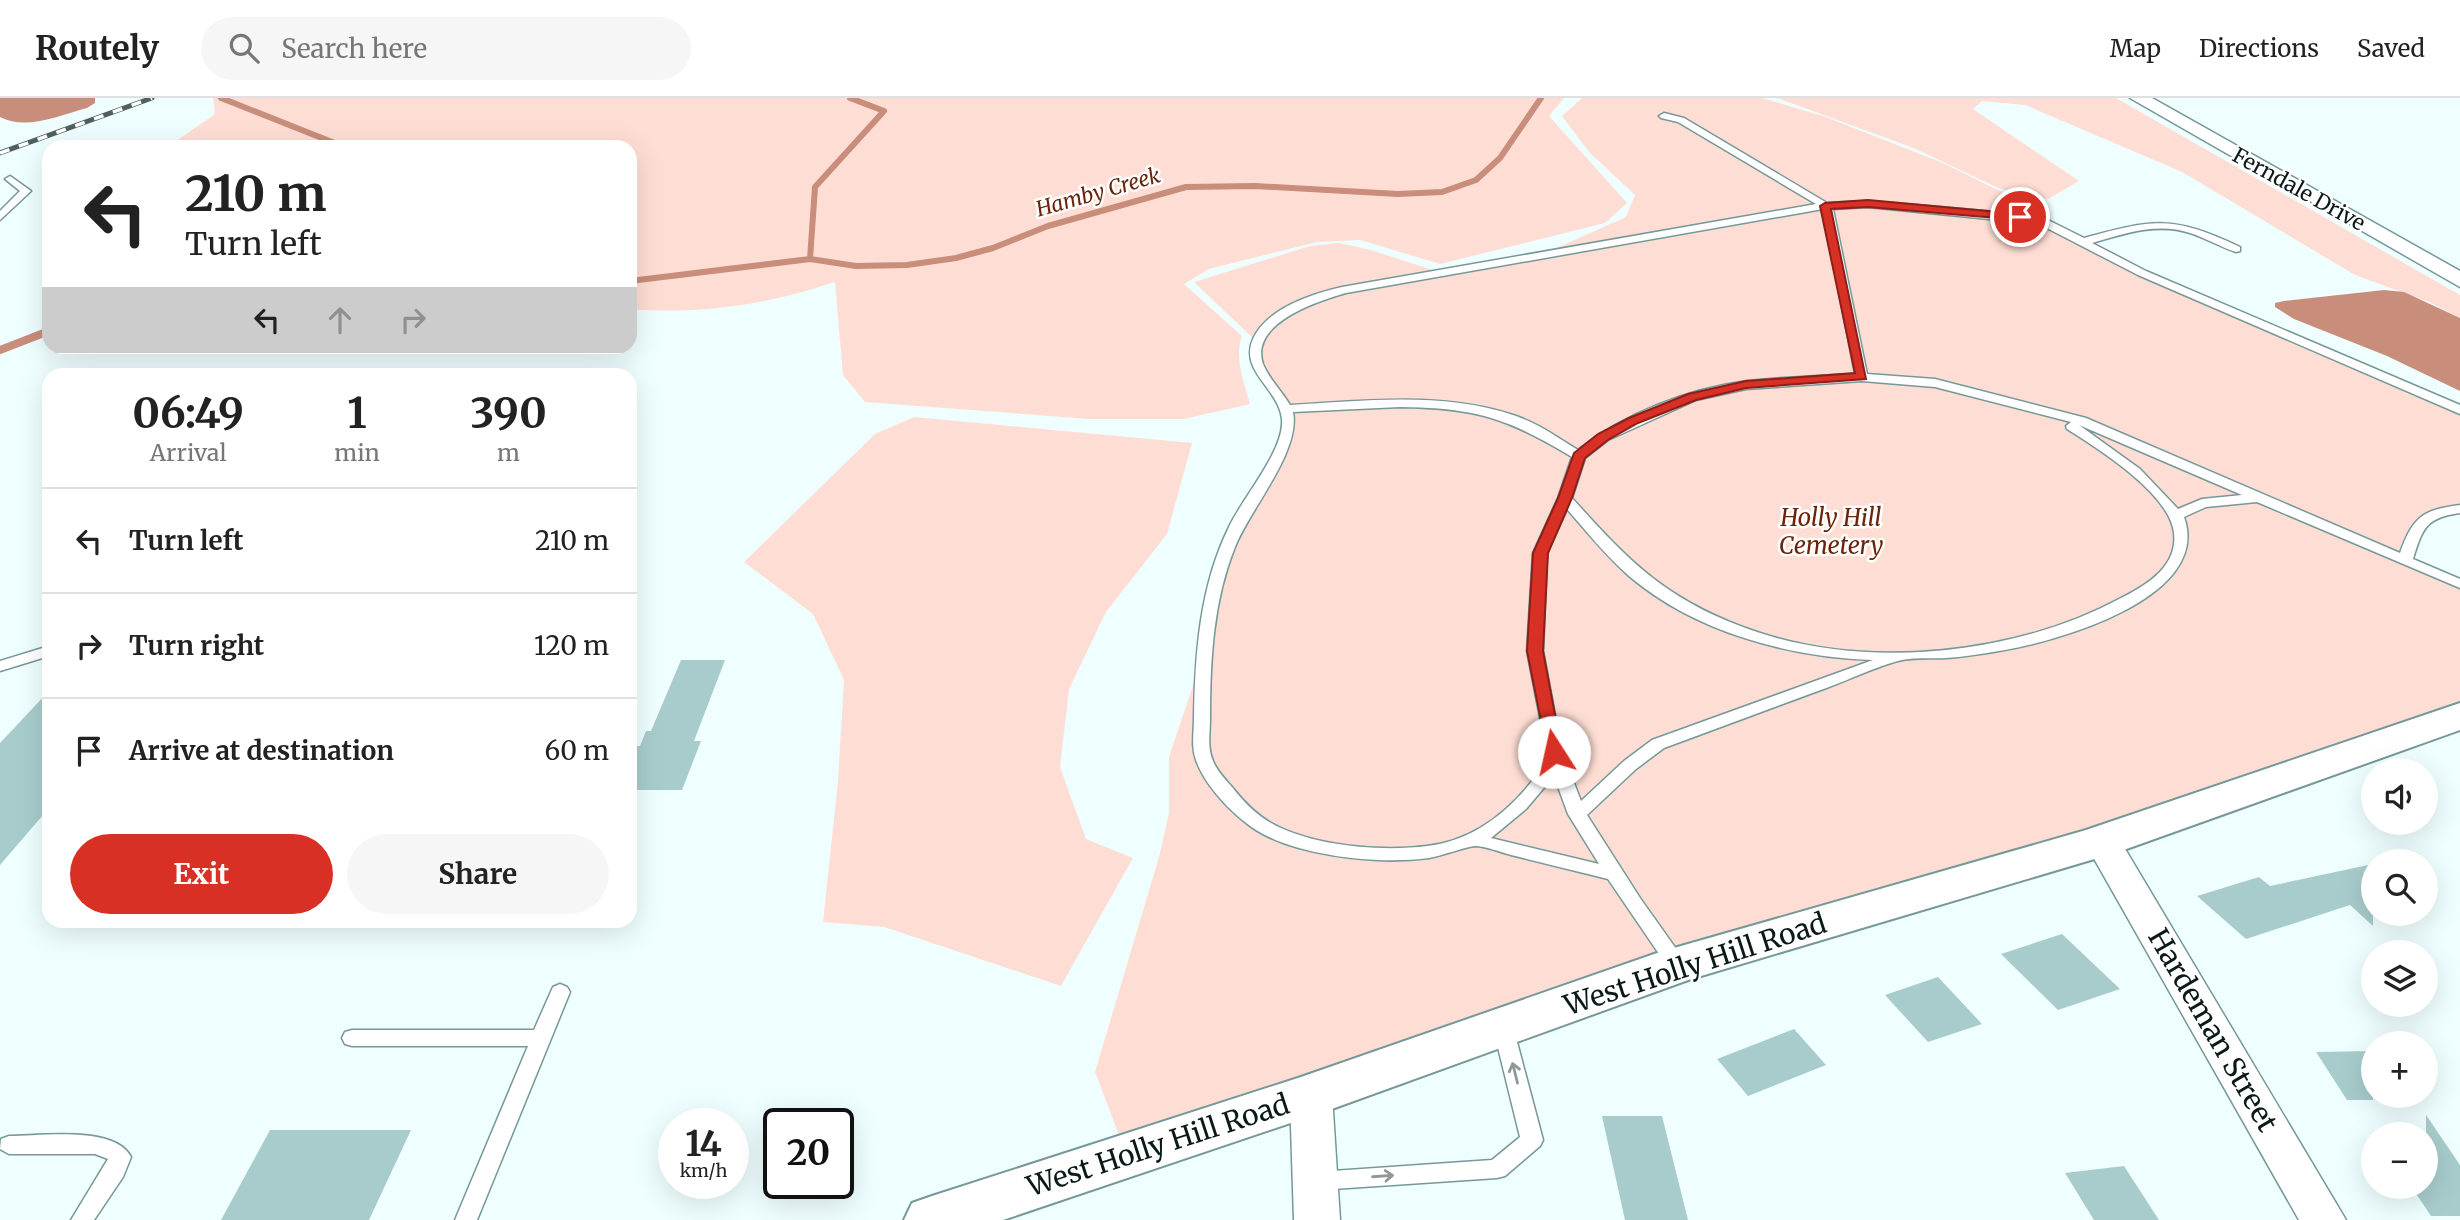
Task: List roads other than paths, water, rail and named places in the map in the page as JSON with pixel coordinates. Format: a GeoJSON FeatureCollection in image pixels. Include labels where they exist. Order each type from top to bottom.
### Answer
{"type":"FeatureCollection","features":[{"type":"Feature","properties":{"kind":"street","name":"Ferndale Drive"},"geometry":{"type":"LineString","coordinates":[[2138,98],[2460,280]]}},
{"type":"Feature","properties":{"kind":"street","name":"West Holly Hill Road"},"geometry":{"type":"LineString","coordinates":[[932,1220],[1311,1095],[1678,965],[2102,841],[2460,716]]}},
{"type":"Feature","properties":{"kind":"street","name":"Hardeman Street"},"geometry":{"type":"LineString","coordinates":[[2102,841],[2323,1220]]}},
{"type":"Feature","properties":{"kind":"street"},"geometry":{"type":"LineString","coordinates":[[1311,1095],[1316,1200]]}},
{"type":"Feature","properties":{"kind":"lane"},"geometry":{"type":"LineString","coordinates":[[1664,116],[1681,120],[1825,206],[1862,377]]}},
{"type":"Feature","properties":{"kind":"lane"},"geometry":{"type":"LineString","coordinates":[[1,216],[26,191],[10,178]]}},
{"type":"Feature","properties":{"kind":"lane"},"geometry":{"type":"LineString","coordinates":[[1556,760],[1538,789],[1474,840],[1441,850],[1404,855],[1361,853],[1272,831],[1249,817],[1217,782],[1203,758],[1201,662],[1216,587],[1236,528],[1273,463],[1290,424],[1286,409],[1262,375],[1255,358],[1256,341],[1273,321],[1299,305],[1331,293],[1421,276],[1825,206],[1868,204],[2020,217],[2042,220],[2142,273],[2460,410]]}},
{"type":"Feature","properties":{"kind":"lane"},"geometry":{"type":"LineString","coordinates":[[2083,242],[2136,227],[2172,224],[2204,233],[2236,249]]}},
{"type":"Feature","properties":{"kind":"lane"},"geometry":{"type":"LineString","coordinates":[[1678,965],[1577,814],[1556,760],[1535,651],[1540,553],[1565,498],[1579,456],[1603,437],[1634,421],[1692,397],[1746,385],[1862,377],[1935,383],[2081,421],[2460,584]]}},
{"type":"Feature","properties":{"kind":"lane"},"geometry":{"type":"LineString","coordinates":[[1286,409],[1437,403],[1468,407],[1513,419],[1579,456]]}},
{"type":"Feature","properties":{"kind":"lane"},"geometry":{"type":"LineString","coordinates":[[1565,498],[1608,546],[1645,581],[1698,613],[1756,636],[1804,649],[1948,654],[2062,633],[2119,608],[2158,583],[2181,556],[2182,527],[2166,503],[2117,456],[2052,413]]}},
{"type":"Feature","properties":{"kind":"lane"},"geometry":{"type":"LineString","coordinates":[[2175,517],[2189,507],[2206,501],[2259,498]]}},
{"type":"Feature","properties":{"kind":"lane"},"geometry":{"type":"LineString","coordinates":[[2405,561],[2418,522],[2425,516],[2460,509]]}},
{"type":"Feature","properties":{"kind":"lane"},"geometry":{"type":"LineString","coordinates":[[0,666],[42,653]]}},
{"type":"Feature","properties":{"kind":"lane"},"geometry":{"type":"LineString","coordinates":[[1577,814],[1630,765],[1658,744],[1903,654]]}},
{"type":"Feature","properties":{"kind":"lane"},"geometry":{"type":"LineString","coordinates":[[1474,840],[1615,874]]}},
{"type":"Feature","properties":{"kind":"lane"},"geometry":{"type":"LineString","coordinates":[[466,1220],[560,992]]}},
{"type":"Feature","properties":{"kind":"lane"},"geometry":{"type":"LineString","coordinates":[[1316,1200],[1497,1169],[1532,1140],[1503,1026]]}},
{"type":"Feature","properties":{"kind":"lane"},"geometry":{"type":"LineString","coordinates":[[352,1038],[541,1038]]}},
{"type":"Feature","properties":{"kind":"lane"},"geometry":{"type":"LineString","coordinates":[[9,1145],[95,1145],[112,1149],[120,1157],[115,1170],[82,1220]]}},
{"type":"Feature","properties":{"kind":"waterway","name":"Hamby Creek"},"geometry":{"type":"LineString","coordinates":[[221,98],[327,140]]}},
{"type":"Feature","properties":{"kind":"waterway"},"geometry":{"type":"LineString","coordinates":[[810,259],[815,187],[884,111],[850,98]]}},
{"type":"Feature","properties":{"kind":"waterway","name":"Hamby Creek"},"geometry":{"type":"LineString","coordinates":[[810,259],[856,266],[907,265],[956,258],[993,248],[1048,226],[1186,187],[1255,186],[1398,194],[1442,192],[1476,180],[1500,158],[1541,98]]}},
{"type":"Feature","properties":{"kind":"waterway","name":"Hamby Creek"},"geometry":{"type":"LineString","coordinates":[[637,280],[810,259]]}},
{"type":"Feature","properties":{"kind":"waterway"},"geometry":{"type":"LineString","coordinates":[[0,350],[42,334]]}},
{"type":"Feature","properties":{"kind":"railway"},"geometry":{"type":"LineString","coordinates":[[0,153],[152,98]]}},
{"type":"Feature","properties":{"kind":"park label","name":"Holly Hill Cemetery"},"geometry":{"type":"Point","coordinates":[1831,531]}}]}
